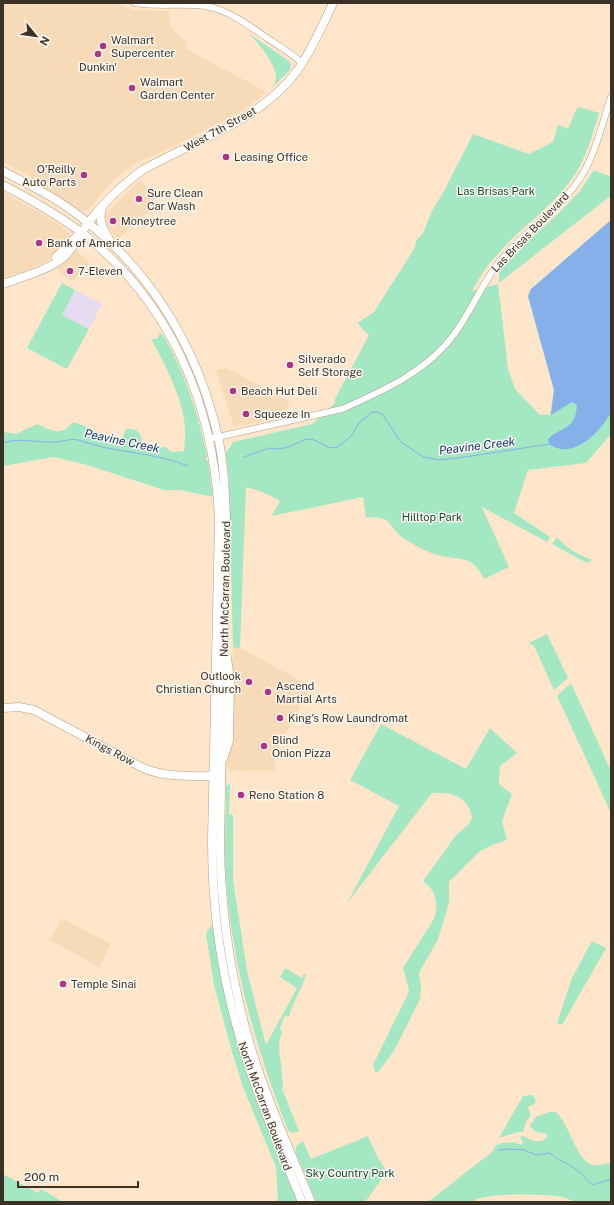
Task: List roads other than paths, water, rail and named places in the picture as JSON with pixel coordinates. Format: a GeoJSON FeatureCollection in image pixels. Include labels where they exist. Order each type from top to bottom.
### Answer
{"type":"FeatureCollection","features":[{"type":"Feature","properties":{"kind":"main road","name":"West 7th Street"},"geometry":{"type":"LineString","coordinates":[[3,284],[39,271],[65,256],[75,245],[81,233],[105,203],[141,171],[252,113],[285,85],[313,46],[333,3]]}},
{"type":"Feature","properties":{"kind":"main road","name":"North McCarran Boulevard"},"geometry":{"type":"LineString","coordinates":[[3,171],[50,197],[88,224],[111,243],[144,279],[162,302],[186,344],[200,378],[218,437],[225,491],[224,632],[230,674],[230,687],[228,745],[217,776]]}},
{"type":"Feature","properties":{"kind":"main road","name":"North McCarran Boulevard"},"geometry":{"type":"LineString","coordinates":[[3,185],[45,208],[81,233],[122,271],[145,298],[166,328],[193,384],[206,423],[216,475],[219,521],[217,776],[221,876],[228,969],[236,1025],[252,1075],[302,1202]]}},
{"type":"Feature","properties":{"kind":"main road"},"geometry":{"type":"LineString","coordinates":[[105,203],[101,210],[101,222],[111,243]]}},
{"type":"Feature","properties":{"kind":"main road","name":"Kings Row"},"geometry":{"type":"LineString","coordinates":[[3,708],[19,707],[34,710],[155,773],[168,775],[217,776]]}},
{"type":"Feature","properties":{"kind":"main road","name":"North McCarran Boulevard"},"geometry":{"type":"LineString","coordinates":[[228,969],[257,1065],[272,1108],[311,1202]]}},
{"type":"Feature","properties":{"kind":"street"},"geometry":{"type":"LineString","coordinates":[[134,3],[152,5],[204,6],[226,12],[251,27],[302,63]]}},
{"type":"Feature","properties":{"kind":"street","name":"Las Brisas Boulevard"},"geometry":{"type":"LineString","coordinates":[[209,439],[342,409],[361,401],[413,373],[432,359],[449,342],[488,276],[498,262],[562,201],[576,184],[593,154],[611,97]]}},
{"type":"Feature","properties":{"kind":"water"},"geometry":{"type":"Polygon","coordinates":[[[611,220],[611,412],[600,428],[585,442],[576,447],[567,449],[558,448],[549,444],[548,439],[571,423],[576,413],[577,405],[572,402],[551,415],[554,390],[528,296],[531,289],[611,220]]]}},
{"type":"Feature","properties":{"kind":"waterway","name":"Peavine Creek"},"geometry":{"type":"LineString","coordinates":[[244,457],[269,448],[279,449],[304,440],[312,439],[328,447],[335,448],[352,435],[359,423],[372,412],[382,414],[400,441],[424,457],[439,460],[550,444]]}},
{"type":"Feature","properties":{"kind":"waterway","name":"Peavine Creek"},"geometry":{"type":"LineString","coordinates":[[3,443],[16,440],[48,442],[75,440],[102,447],[167,459],[188,466]]}},
{"type":"Feature","properties":{"kind":"waterway"},"geometry":{"type":"LineString","coordinates":[[498,1150],[524,1150],[536,1155],[549,1153],[573,1167],[592,1185],[611,1179]]}},
{"type":"Feature","properties":{"kind":"place","name":"Walmart Supercenter"},"geometry":{"type":"Point","coordinates":[103,46]}},
{"type":"Feature","properties":{"kind":"place","name":"Dunkin'"},"geometry":{"type":"Point","coordinates":[98,54]}},
{"type":"Feature","properties":{"kind":"place","name":"Walmart Garden Center"},"geometry":{"type":"Point","coordinates":[132,88]}},
{"type":"Feature","properties":{"kind":"place","name":"Leasing Office"},"geometry":{"type":"Point","coordinates":[226,157]}},
{"type":"Feature","properties":{"kind":"place","name":"O'Reilly Auto Parts"},"geometry":{"type":"Point","coordinates":[84,175]}},
{"type":"Feature","properties":{"kind":"place","name":"Sure Clean Car Wash"},"geometry":{"type":"Point","coordinates":[139,199]}},
{"type":"Feature","properties":{"kind":"place","name":"Moneytree"},"geometry":{"type":"Point","coordinates":[113,221]}},
{"type":"Feature","properties":{"kind":"place","name":"Bank of America"},"geometry":{"type":"Point","coordinates":[39,243]}},
{"type":"Feature","properties":{"kind":"place","name":"7-Eleven"},"geometry":{"type":"Point","coordinates":[70,271]}},
{"type":"Feature","properties":{"kind":"place","name":"Silverado Self Storage"},"geometry":{"type":"Point","coordinates":[290,365]}},
{"type":"Feature","properties":{"kind":"place","name":"Beach Hut Deli"},"geometry":{"type":"Point","coordinates":[233,391]}},
{"type":"Feature","properties":{"kind":"place","name":"Squeeze In"},"geometry":{"type":"Point","coordinates":[246,414]}},
{"type":"Feature","properties":{"kind":"place","name":"Outlook Christian Church"},"geometry":{"type":"Point","coordinates":[249,682]}},
{"type":"Feature","properties":{"kind":"place","name":"Ascend Martial Arts"},"geometry":{"type":"Point","coordinates":[268,692]}},
{"type":"Feature","properties":{"kind":"place","name":"King's Row Laundromat"},"geometry":{"type":"Point","coordinates":[280,718]}},
{"type":"Feature","properties":{"kind":"place","name":"Blind Onion Pizza"},"geometry":{"type":"Point","coordinates":[264,746]}},
{"type":"Feature","properties":{"kind":"place","name":"Reno Station 8"},"geometry":{"type":"Point","coordinates":[241,795]}},
{"type":"Feature","properties":{"kind":"place","name":"Temple Sinai"},"geometry":{"type":"Point","coordinates":[63,984]}},
{"type":"Feature","properties":{"kind":"park label","name":"Las Brisas Park"},"geometry":{"type":"Point","coordinates":[496,191]}},
{"type":"Feature","properties":{"kind":"park label","name":"Hilltop Park"},"geometry":{"type":"Point","coordinates":[432,517]}},
{"type":"Feature","properties":{"kind":"park label","name":"Sky Country Park"},"geometry":{"type":"Point","coordinates":[350,1173]}}]}
